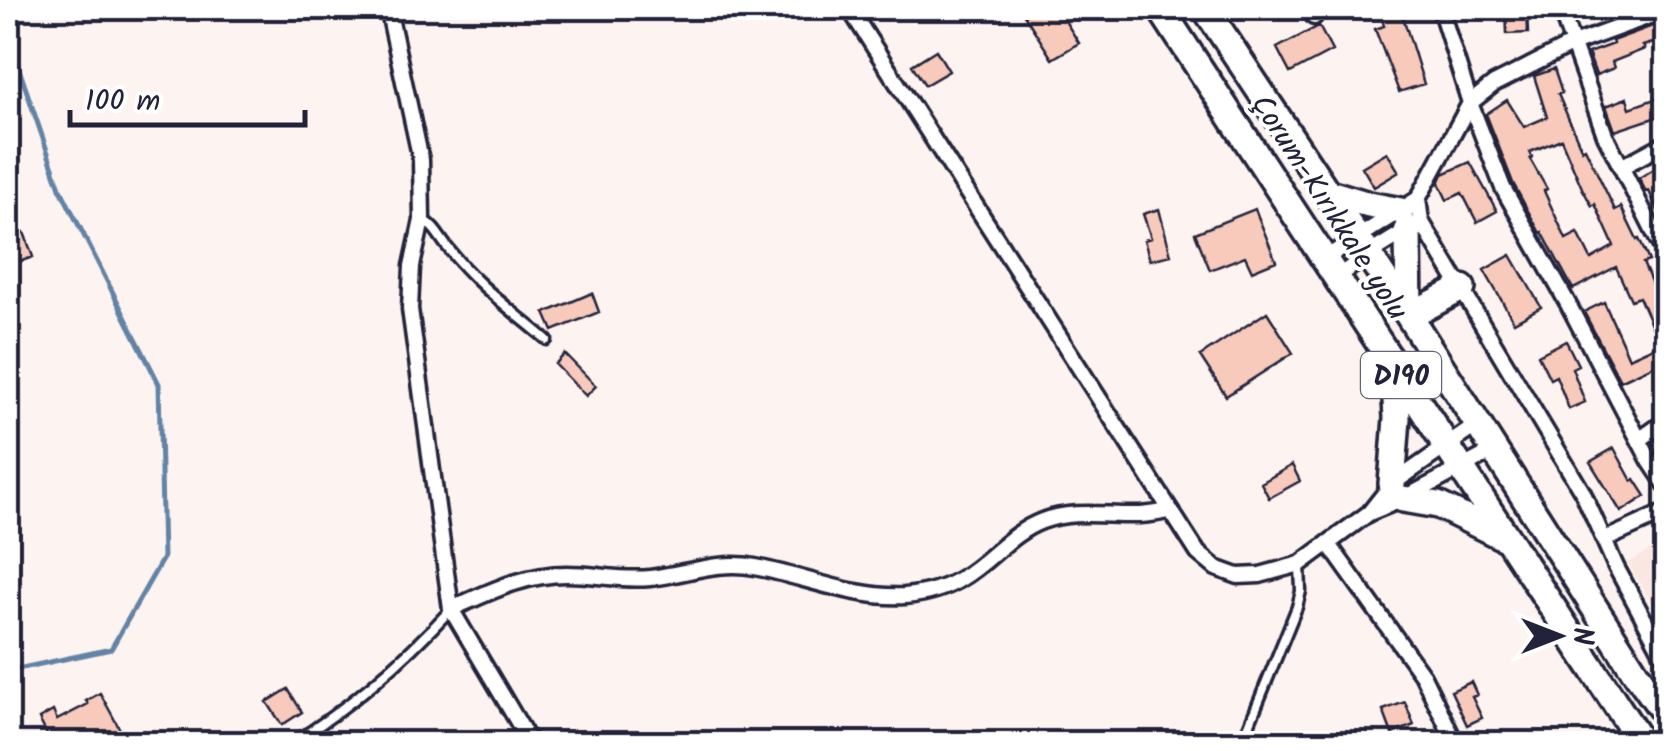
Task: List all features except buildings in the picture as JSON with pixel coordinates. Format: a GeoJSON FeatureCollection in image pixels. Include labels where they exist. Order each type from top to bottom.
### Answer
{"type":"FeatureCollection","features":[{"type":"Feature","properties":{"kind":"highway","name":"Çorum-Kırıkkale yolu"},"geometry":{"type":"LineString","coordinates":[[1160,8],[1642,744]]}},
{"type":"Feature","properties":{"kind":"highway","name":"Çorum-Kırıkkale yolu"},"geometry":{"type":"LineString","coordinates":[[1205,8],[1666,716]]}},
{"type":"Feature","properties":{"kind":"highway"},"geometry":{"type":"LineString","coordinates":[[1326,192],[1412,215],[1408,316],[1462,288]]}},
{"type":"Feature","properties":{"kind":"highway"},"geometry":{"type":"LineString","coordinates":[[1394,364],[1397,491],[1438,505],[1510,541]]}},
{"type":"Feature","properties":{"kind":"highway"},"geometry":{"type":"LineString","coordinates":[[1636,673],[1666,701]]}},
{"type":"Feature","properties":{"kind":"street"},"geometry":{"type":"LineString","coordinates":[[388,8],[418,140],[423,182],[422,220],[412,266],[411,319],[451,609],[531,744]]}},
{"type":"Feature","properties":{"kind":"street"},"geometry":{"type":"LineString","coordinates":[[849,8],[1198,553],[1216,568],[1238,576],[1260,575],[1300,564],[1478,424]]}},
{"type":"Feature","properties":{"kind":"street"},"geometry":{"type":"LineString","coordinates":[[1440,8],[1470,103],[1503,188],[1666,485]]}},
{"type":"Feature","properties":{"kind":"street"},"geometry":{"type":"LineString","coordinates":[[1560,8],[1604,135],[1666,256]]}},
{"type":"Feature","properties":{"kind":"street"},"geometry":{"type":"LineString","coordinates":[[1331,268],[1412,215],[1470,103],[1494,84],[1573,44],[1666,10]]}},
{"type":"Feature","properties":{"kind":"street"},"geometry":{"type":"LineString","coordinates":[[1621,167],[1666,143]]}},
{"type":"Feature","properties":{"kind":"street"},"geometry":{"type":"LineString","coordinates":[[1412,215],[1462,288],[1582,493],[1666,660]]}},
{"type":"Feature","properties":{"kind":"street"},"geometry":{"type":"LineString","coordinates":[[1331,268],[1362,247]]}},
{"type":"Feature","properties":{"kind":"street"},"geometry":{"type":"LineString","coordinates":[[1639,440],[1666,421]]}},
{"type":"Feature","properties":{"kind":"street"},"geometry":{"type":"LineString","coordinates":[[1397,491],[1462,468],[1495,450]]}},
{"type":"Feature","properties":{"kind":"street"},"geometry":{"type":"LineString","coordinates":[[451,609],[534,576],[641,578],[725,565],[754,567],[872,594],[914,595],[966,577],[1008,540],[1041,522],[1076,512],[1154,514],[1170,510]]}},
{"type":"Feature","properties":{"kind":"street"},"geometry":{"type":"LineString","coordinates":[[1604,540],[1666,512]]}},
{"type":"Feature","properties":{"kind":"street"},"geometry":{"type":"LineString","coordinates":[[1328,543],[1423,676],[1453,742]]}},
{"type":"Feature","properties":{"kind":"lane"},"geometry":{"type":"LineString","coordinates":[[422,220],[431,224],[471,274],[548,340]]}},
{"type":"Feature","properties":{"kind":"lane"},"geometry":{"type":"LineString","coordinates":[[1243,740],[1297,607],[1300,564]]}},
{"type":"Feature","properties":{"kind":"lane"},"geometry":{"type":"LineString","coordinates":[[291,744],[362,696],[451,609]]}},
{"type":"Feature","properties":{"kind":"shaded area"},"geometry":{"type":"Polygon","coordinates":[[[1666,541],[1666,626],[1628,563],[1666,541]]]}},
{"type":"Feature","properties":{"kind":"waterway"},"geometry":{"type":"LineString","coordinates":[[8,37],[60,188],[159,384],[163,558],[111,649],[8,671]]}}]}
